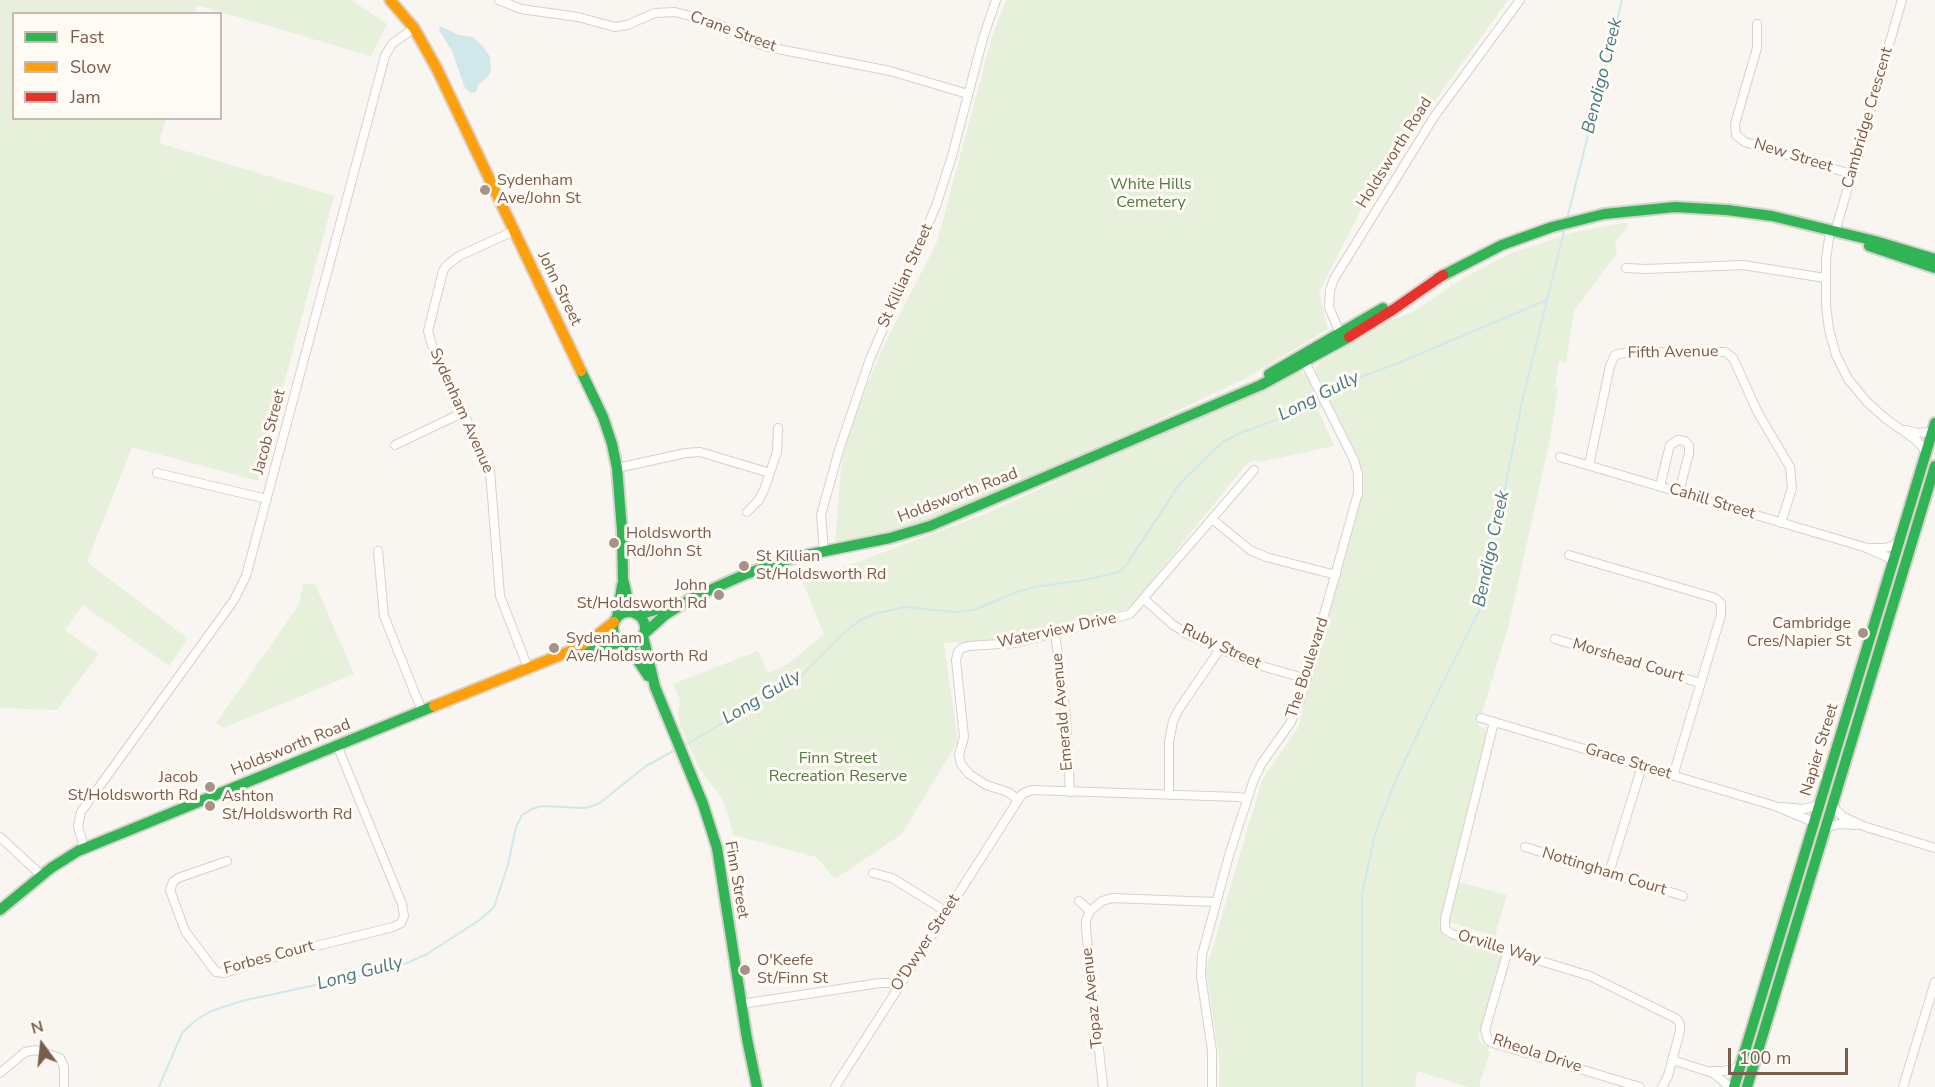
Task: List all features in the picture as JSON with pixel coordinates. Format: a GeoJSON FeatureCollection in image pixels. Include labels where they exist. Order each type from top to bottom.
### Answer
{"type":"FeatureCollection","features":[{"type":"Feature","properties":{"kind":"main road"},"geometry":{"type":"LineString","coordinates":[[390,0],[414,28]]}},
{"type":"Feature","properties":{"kind":"main road","name":"John Street"},"geometry":{"type":"LineString","coordinates":[[414,28],[437,69],[597,403],[612,444],[617,468],[622,530],[623,579],[616,620]]}},
{"type":"Feature","properties":{"kind":"main road","name":"Holdsworth Road"},"geometry":{"type":"LineString","coordinates":[[637,614],[692,598],[764,567],[824,551],[890,538],[941,522],[1194,413],[1303,359],[1443,275],[1487,252],[1536,232],[1604,214],[1662,208],[1714,209],[1772,216],[1833,232]]}},
{"type":"Feature","properties":{"kind":"main road"},"geometry":{"type":"LineString","coordinates":[[1833,232],[1875,241],[1935,259]]}},
{"type":"Feature","properties":{"kind":"main road"},"geometry":{"type":"LineString","coordinates":[[1833,232],[1935,268]]}},
{"type":"Feature","properties":{"kind":"main road","name":"Napier Street"},"geometry":{"type":"LineString","coordinates":[[1732,1087],[1934,427]]}},
{"type":"Feature","properties":{"kind":"main road","name":"Napier Street"},"geometry":{"type":"LineString","coordinates":[[1745,1086],[1935,466]]}},
{"type":"Feature","properties":{"kind":"main road"},"geometry":{"type":"LineString","coordinates":[[1894,560],[1903,552],[1914,517],[1931,479]]}},
{"type":"Feature","properties":{"kind":"main road","name":"John Street"},"geometry":{"type":"LineString","coordinates":[[623,579],[628,600],[637,614]]}},
{"type":"Feature","properties":{"kind":"main road","name":"Holdsworth Road"},"geometry":{"type":"LineString","coordinates":[[644,634],[657,620],[692,598]]}},
{"type":"Feature","properties":{"kind":"main road"},"geometry":{"type":"LineString","coordinates":[[626,613],[637,614],[644,622],[644,634],[637,643],[624,644],[614,636],[616,620],[626,613]]}},
{"type":"Feature","properties":{"kind":"main road","name":"Holdsworth Road"},"geometry":{"type":"LineString","coordinates":[[0,910],[58,862],[84,848],[573,650],[591,640],[616,620]]}},
{"type":"Feature","properties":{"kind":"main road","name":"Finn Street"},"geometry":{"type":"LineString","coordinates":[[644,634],[646,653],[655,687],[683,752],[717,848],[741,1004],[758,1087]]}},
{"type":"Feature","properties":{"kind":"main road","name":"Holdsworth Road"},"geometry":{"type":"LineString","coordinates":[[573,650],[605,644],[624,644]]}},
{"type":"Feature","properties":{"kind":"main road","name":"Finn Street"},"geometry":{"type":"LineString","coordinates":[[624,644],[655,687]]}},
{"type":"Feature","properties":{"kind":"main road"},"geometry":{"type":"LineString","coordinates":[[1829,771],[1855,707],[1862,706]]}},
{"type":"Feature","properties":{"kind":"main road"},"geometry":{"type":"LineString","coordinates":[[1814,822],[1824,813],[1832,787],[1849,748]]}},
{"type":"Feature","properties":{"kind":"street","name":"Crane Street"},"geometry":{"type":"LineString","coordinates":[[499,0],[521,9],[578,17],[615,27],[627,25],[655,13],[675,12],[716,23],[748,40],[768,47],[890,71],[968,94]]}},
{"type":"Feature","properties":{"kind":"street","name":"St Killian Street"},"geometry":{"type":"LineString","coordinates":[[824,551],[821,515],[838,450],[870,359],[936,207],[996,0]]}},
{"type":"Feature","properties":{"kind":"street","name":"Holdsworth Road"},"geometry":{"type":"LineString","coordinates":[[1342,336],[1329,307],[1330,290],[1334,279],[1434,117],[1520,0]]}},
{"type":"Feature","properties":{"kind":"street","name":"Cambridge Crescent"},"geometry":{"type":"LineString","coordinates":[[1902,1],[1826,253],[1827,319],[1841,366],[1857,391],[1893,424],[1916,440],[1926,452]]}},
{"type":"Feature","properties":{"kind":"street","name":"New Street"},"geometry":{"type":"LineString","coordinates":[[1757,24],[1756,48],[1735,124],[1736,135],[1745,141],[1851,174]]}},
{"type":"Feature","properties":{"kind":"street","name":"Jacob Street"},"geometry":{"type":"LineString","coordinates":[[84,848],[78,830],[79,814],[234,600],[246,576],[385,56],[392,44],[414,28]]}},
{"type":"Feature","properties":{"kind":"street","name":"Sydenham Avenue"},"geometry":{"type":"LineString","coordinates":[[514,231],[459,256],[446,266],[428,331],[430,341],[490,471],[500,596],[528,668]]}},
{"type":"Feature","properties":{"kind":"street"},"geometry":{"type":"LineString","coordinates":[[1626,268],[1743,265],[1825,278]]}},
{"type":"Feature","properties":{"kind":"street","name":"Fifth Avenue"},"geometry":{"type":"LineString","coordinates":[[1589,465],[1610,366],[1615,356],[1628,352],[1725,352],[1733,358],[1758,413],[1790,467],[1792,488],[1782,523]]}},
{"type":"Feature","properties":{"kind":"street","name":"The Boulevard"},"geometry":{"type":"LineString","coordinates":[[1212,1087],[1212,1051],[1200,969],[1215,902],[1258,771],[1291,722],[1307,679],[1358,494],[1359,480],[1354,460],[1303,359]]}},
{"type":"Feature","properties":{"kind":"street"},"geometry":{"type":"LineString","coordinates":[[395,445],[464,412]]}},
{"type":"Feature","properties":{"kind":"street","name":"Cambridge Crescent"},"geometry":{"type":"LineString","coordinates":[[1893,424],[1914,433],[1934,427]]}},
{"type":"Feature","properties":{"kind":"street"},"geometry":{"type":"LineString","coordinates":[[747,512],[761,497],[770,473],[777,452],[778,428]]}},
{"type":"Feature","properties":{"kind":"street"},"geometry":{"type":"LineString","coordinates":[[1660,486],[1670,445],[1674,441],[1685,441],[1689,446],[1689,453],[1679,492]]}},
{"type":"Feature","properties":{"kind":"street"},"geometry":{"type":"LineString","coordinates":[[617,468],[700,452],[770,473]]}},
{"type":"Feature","properties":{"kind":"street","name":"Cahill Street"},"geometry":{"type":"LineString","coordinates":[[1560,457],[1864,547],[1894,560]]}},
{"type":"Feature","properties":{"kind":"street","name":"Waterview Drive"},"geometry":{"type":"LineString","coordinates":[[1017,799],[1008,792],[989,787],[965,771],[961,764],[959,754],[964,737],[956,657],[959,649],[965,646],[1003,645],[1126,616],[1144,599],[1254,470]]}},
{"type":"Feature","properties":{"kind":"street"},"geometry":{"type":"LineString","coordinates":[[158,473],[267,499]]}},
{"type":"Feature","properties":{"kind":"street"},"geometry":{"type":"LineString","coordinates":[[1212,519],[1250,550],[1266,557],[1336,575]]}},
{"type":"Feature","properties":{"kind":"street","name":"Cahill Street"},"geometry":{"type":"LineString","coordinates":[[1864,547],[1878,549],[1898,544]]}},
{"type":"Feature","properties":{"kind":"street"},"geometry":{"type":"LineString","coordinates":[[378,551],[384,616],[422,711]]}},
{"type":"Feature","properties":{"kind":"street"},"geometry":{"type":"LineString","coordinates":[[1569,555],[1719,600],[1722,612],[1673,776]]}},
{"type":"Feature","properties":{"kind":"street","name":"Ruby Street"},"geometry":{"type":"LineString","coordinates":[[1144,599],[1182,631],[1260,666],[1307,679]]}},
{"type":"Feature","properties":{"kind":"street","name":"Emerald Avenue"},"geometry":{"type":"LineString","coordinates":[[1055,633],[1066,717],[1070,792]]}},
{"type":"Feature","properties":{"kind":"street","name":"Morshead Court"},"geometry":{"type":"LineString","coordinates":[[1555,639],[1700,683]]}},
{"type":"Feature","properties":{"kind":"street"},"geometry":{"type":"LineString","coordinates":[[1169,795],[1169,742],[1173,721],[1220,649]]}},
{"type":"Feature","properties":{"kind":"street","name":"Grace Street"},"geometry":{"type":"LineString","coordinates":[[1480,718],[1775,806],[1814,822]]}},
{"type":"Feature","properties":{"kind":"street","name":"Orville Way"},"geometry":{"type":"LineString","coordinates":[[1494,722],[1444,923],[1445,929],[1452,934],[1590,976],[1677,1019],[1680,1031],[1672,1060]]}},
{"type":"Feature","properties":{"kind":"street","name":"Forbes Court"},"geometry":{"type":"LineString","coordinates":[[227,861],[178,878],[173,882],[170,890],[185,931],[216,972],[224,973],[290,952],[393,927],[401,923],[405,916],[402,904],[337,745]]}},
{"type":"Feature","properties":{"kind":"street"},"geometry":{"type":"LineString","coordinates":[[1610,873],[1642,766]]}},
{"type":"Feature","properties":{"kind":"street"},"geometry":{"type":"LineString","coordinates":[[1017,799],[1030,790],[1247,799]]}},
{"type":"Feature","properties":{"kind":"street","name":"O'Dwyer Street"},"geometry":{"type":"LineString","coordinates":[[835,1087],[1017,799]]}},
{"type":"Feature","properties":{"kind":"street","name":"Grace Street"},"geometry":{"type":"LineString","coordinates":[[1775,806],[1803,808],[1819,805]]}},
{"type":"Feature","properties":{"kind":"street"},"geometry":{"type":"LineString","coordinates":[[1832,805],[1842,816],[1863,826],[1935,848]]}},
{"type":"Feature","properties":{"kind":"street"},"geometry":{"type":"LineString","coordinates":[[1825,828],[1840,824],[1863,826]]}},
{"type":"Feature","properties":{"kind":"street"},"geometry":{"type":"LineString","coordinates":[[0,837],[41,875]]}},
{"type":"Feature","properties":{"kind":"street","name":"Nottingham Court"},"geometry":{"type":"LineString","coordinates":[[1525,847],[1683,896]]}},
{"type":"Feature","properties":{"kind":"street"},"geometry":{"type":"LineString","coordinates":[[873,873],[892,878],[947,912]]}},
{"type":"Feature","properties":{"kind":"street"},"geometry":{"type":"LineString","coordinates":[[1079,901],[1090,911],[1102,901],[1112,898],[1215,902]]}},
{"type":"Feature","properties":{"kind":"street","name":"Topaz Avenue"},"geometry":{"type":"LineString","coordinates":[[1090,911],[1086,920],[1086,929],[1103,1087]]}},
{"type":"Feature","properties":{"kind":"street","name":"Rheola Drive"},"geometry":{"type":"LineString","coordinates":[[1508,950],[1485,1030],[1488,1040],[1640,1087]]}},
{"type":"Feature","properties":{"kind":"street"},"geometry":{"type":"LineString","coordinates":[[1904,1087],[1935,982]]}},
{"type":"Feature","properties":{"kind":"street"},"geometry":{"type":"LineString","coordinates":[[741,1004],[880,983],[890,983],[898,987]]}},
{"type":"Feature","properties":{"kind":"street"},"geometry":{"type":"LineString","coordinates":[[0,1073],[25,1052],[36,1050],[60,1058],[64,1087]]}},
{"type":"Feature","properties":{"kind":"street"},"geometry":{"type":"LineString","coordinates":[[1662,1087],[1672,1060],[1719,1076],[1732,1087]]}},
{"type":"Feature","properties":{"kind":"street"},"geometry":{"type":"LineString","coordinates":[[1705,1070],[1724,1071],[1740,1067]]}},
{"type":"Feature","properties":{"kind":"green space"},"geometry":{"type":"Polygon","coordinates":[[[0,0],[351,0],[387,24],[371,56],[197,5],[195,12],[12,12],[12,120],[166,120],[159,143],[334,196],[258,481],[132,447],[87,562],[188,639],[169,666],[83,605],[65,630],[99,654],[57,710],[0,708],[0,0]]]}},
{"type":"Feature","properties":{"kind":"green space","name":"White Hills Cemetery"},"geometry":{"type":"Polygon","coordinates":[[[1006,0],[1508,0],[1373,186],[1319,292],[1328,329],[1248,377],[1137,430],[913,527],[835,544],[843,444],[882,349],[937,242],[992,37],[1006,0]]]}},
{"type":"Feature","properties":{"kind":"green space"},"geometry":{"type":"Polygon","coordinates":[[[1628,223],[1628,226],[1615,243],[1617,253],[1574,311],[1566,363],[1559,361],[1555,387],[1558,388],[1549,444],[1509,624],[1478,726],[1486,729],[1487,734],[1439,927],[1444,936],[1495,952],[1500,957],[1500,964],[1478,1036],[1481,1043],[1489,1047],[1490,1052],[1479,1087],[1468,1087],[1417,1071],[1415,1087],[1219,1087],[1220,1063],[1206,970],[1262,780],[1298,728],[1362,493],[1359,461],[1316,374],[1316,368],[1320,362],[1375,326],[1413,312],[1465,277],[1512,253],[1571,233],[1628,223]]]}},
{"type":"Feature","properties":{"kind":"green space","name":"Finn Street Recreation Reserve"},"geometry":{"type":"Polygon","coordinates":[[[1297,371],[1306,374],[1322,406],[1318,410],[1334,446],[1247,463],[1130,608],[1002,641],[944,643],[958,741],[902,834],[835,879],[816,857],[733,835],[721,797],[699,768],[680,725],[678,714],[680,700],[673,684],[758,651],[768,673],[788,664],[824,634],[800,576],[831,572],[985,514],[1297,371]]]}},
{"type":"Feature","properties":{"kind":"green space"},"geometry":{"type":"Polygon","coordinates":[[[303,584],[315,584],[354,674],[223,728],[216,723],[299,605],[303,584]]]}},
{"type":"Feature","properties":{"kind":"green space"},"geometry":{"type":"Polygon","coordinates":[[[1458,882],[1507,895],[1495,936],[1449,922],[1458,882]]]}},
{"type":"Feature","properties":{"kind":"water"},"geometry":{"type":"Polygon","coordinates":[[[440,26],[459,35],[473,37],[490,57],[491,71],[487,78],[478,85],[476,92],[471,93],[465,88],[452,51],[439,30],[440,26]]]}},
{"type":"Feature","properties":{"kind":"waterway","name":"Bendigo Creek"},"geometry":{"type":"LineString","coordinates":[[1567,219],[1622,0]]}},
{"type":"Feature","properties":{"kind":"waterway","name":"Bendigo Creek"},"geometry":{"type":"LineString","coordinates":[[1362,1087],[1362,895],[1375,834],[1396,779],[1482,605],[1522,402],[1565,227]]}},
{"type":"Feature","properties":{"kind":"waterway","name":"Long Gully"},"geometry":{"type":"LineString","coordinates":[[1323,391],[1401,362],[1547,300]]}},
{"type":"Feature","properties":{"kind":"waterway","name":"Long Gully"},"geometry":{"type":"LineString","coordinates":[[682,747],[799,678],[843,634],[859,621],[874,614],[904,607],[956,612],[974,610],[1034,587],[1085,580],[1119,572],[1176,489],[1223,442],[1240,433],[1287,416],[1318,394]]}},
{"type":"Feature","properties":{"kind":"waterway","name":"Long Gully"},"geometry":{"type":"LineString","coordinates":[[159,1087],[182,1033],[196,1020],[211,1011],[242,1001],[380,971],[427,954],[481,919],[494,907],[508,865],[516,827],[522,815],[542,806],[584,808],[593,806],[646,766],[677,749]]}},
{"type":"Feature","properties":{"kind":"traffic: fast"},"geometry":{"type":"LineString","coordinates":[[1438,278],[1502,245],[1552,227],[1604,214],[1675,207],[1727,210],[1772,216],[1875,241],[1935,259]]}},
{"type":"Feature","properties":{"kind":"traffic: fast"},"geometry":{"type":"LineString","coordinates":[[1869,246],[1935,268]]}},
{"type":"Feature","properties":{"kind":"traffic: fast"},"geometry":{"type":"LineString","coordinates":[[1269,374],[1383,308]]}},
{"type":"Feature","properties":{"kind":"traffic: fast"},"geometry":{"type":"LineString","coordinates":[[645,633],[665,615],[692,598],[746,574],[796,557],[890,538],[930,526],[1261,385],[1349,337]]}},
{"type":"Feature","properties":{"kind":"traffic: fast"},"geometry":{"type":"LineString","coordinates":[[581,371],[603,417],[612,444],[617,468],[623,579],[628,600],[636,614]]}},
{"type":"Feature","properties":{"kind":"traffic: fast"},"geometry":{"type":"LineString","coordinates":[[1734,1087],[1935,423]]}},
{"type":"Feature","properties":{"kind":"traffic: fast"},"geometry":{"type":"LineString","coordinates":[[1747,1087],[1935,466]]}},
{"type":"Feature","properties":{"kind":"traffic: fast"},"geometry":{"type":"LineString","coordinates":[[617,618],[622,585]]}},
{"type":"Feature","properties":{"kind":"traffic: fast"},"geometry":{"type":"LineString","coordinates":[[638,615],[672,605]]}},
{"type":"Feature","properties":{"kind":"traffic: fast"},"geometry":{"type":"LineString","coordinates":[[629,612],[640,617],[645,628],[640,639],[629,644],[618,639],[613,628],[618,617],[629,612]]}},
{"type":"Feature","properties":{"kind":"traffic: fast"},"geometry":{"type":"LineString","coordinates":[[643,636],[655,687],[703,804],[717,848],[747,1039],[757,1087]]}},
{"type":"Feature","properties":{"kind":"traffic: fast"},"geometry":{"type":"LineString","coordinates":[[585,647],[621,643]]}},
{"type":"Feature","properties":{"kind":"traffic: fast"},"geometry":{"type":"LineString","coordinates":[[627,644],[648,676]]}},
{"type":"Feature","properties":{"kind":"traffic: fast"},"geometry":{"type":"LineString","coordinates":[[0,910],[51,868],[78,851],[434,706]]}},
{"type":"Feature","properties":{"kind":"traffic: slow"},"geometry":{"type":"LineString","coordinates":[[390,0],[414,28],[437,69],[581,371]]}},
{"type":"Feature","properties":{"kind":"traffic: slow"},"geometry":{"type":"LineString","coordinates":[[434,706],[573,650],[591,640],[614,622]]}},
{"type":"Feature","properties":{"kind":"traffic: jam"},"geometry":{"type":"LineString","coordinates":[[1349,337],[1443,275]]}},
{"type":"Feature","properties":{"kind":"place","name":"Sydenham Ave/John St"},"geometry":{"type":"Point","coordinates":[485,190]}},
{"type":"Feature","properties":{"kind":"place","name":"Holdsworth Rd/John St"},"geometry":{"type":"Point","coordinates":[614,543]}},
{"type":"Feature","properties":{"kind":"place","name":"St Killian St/Holdsworth Rd"},"geometry":{"type":"Point","coordinates":[744,566]}},
{"type":"Feature","properties":{"kind":"place","name":"John St/Holdsworth Rd"},"geometry":{"type":"Point","coordinates":[719,595]}},
{"type":"Feature","properties":{"kind":"place","name":"Cambridge Cres/Napier St"},"geometry":{"type":"Point","coordinates":[1863,633]}},
{"type":"Feature","properties":{"kind":"place","name":"Sydenham Ave/Holdsworth Rd"},"geometry":{"type":"Point","coordinates":[554,648]}},
{"type":"Feature","properties":{"kind":"place","name":"Jacob St/Holdsworth Rd"},"geometry":{"type":"Point","coordinates":[210,787]}},
{"type":"Feature","properties":{"kind":"place","name":"Ashton St/Holdsworth Rd"},"geometry":{"type":"Point","coordinates":[210,806]}},
{"type":"Feature","properties":{"kind":"place","name":"O'Keefe St/Finn St"},"geometry":{"type":"Point","coordinates":[745,970]}}]}
